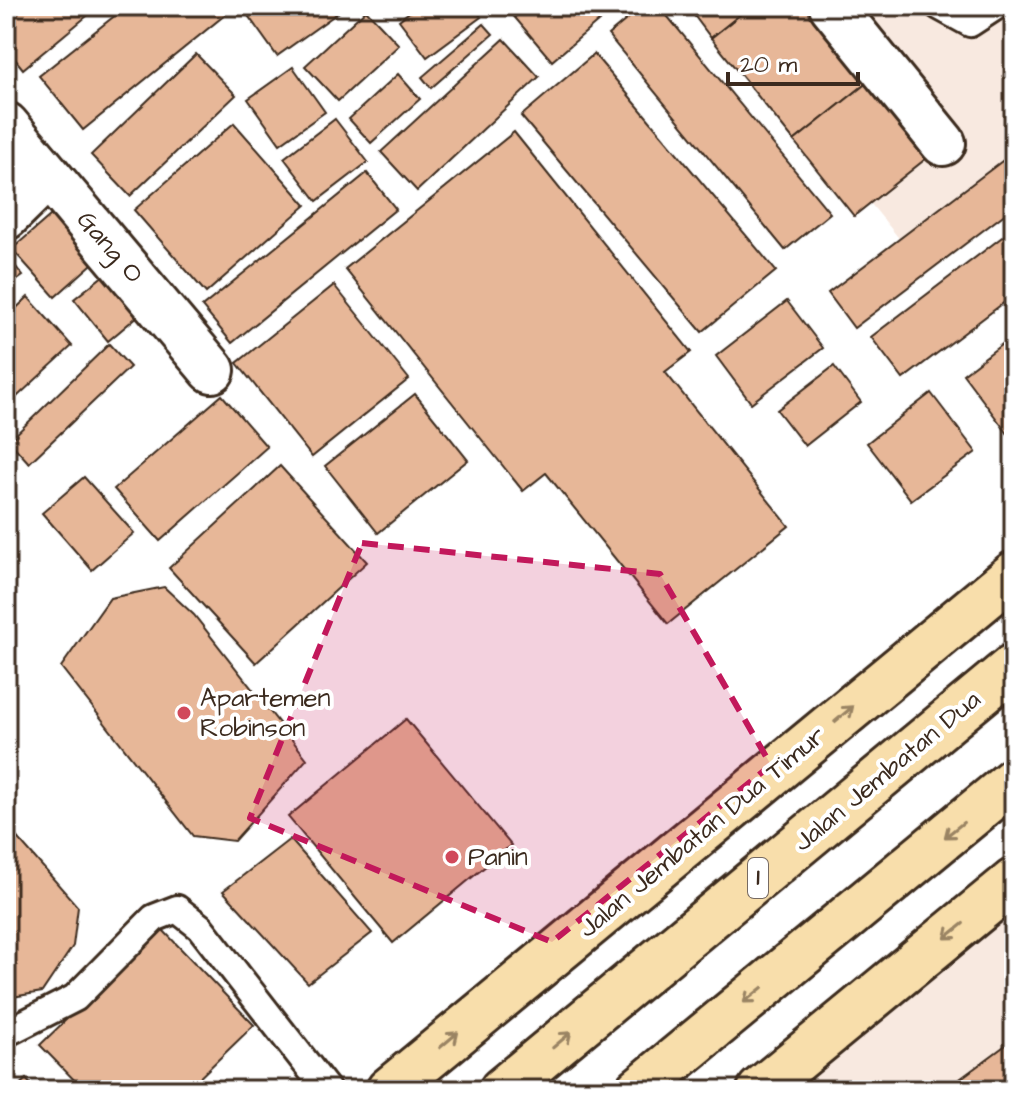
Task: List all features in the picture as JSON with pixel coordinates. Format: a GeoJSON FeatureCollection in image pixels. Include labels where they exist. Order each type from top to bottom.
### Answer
{"type":"FeatureCollection","features":[{"type":"Feature","properties":{"kind":"main road","name":"Jalan Jembatan Dua Timur"},"geometry":{"type":"LineString","coordinates":[[389,1090],[1014,574]]}},
{"type":"Feature","properties":{"kind":"main road","name":"Jalan Jembatan Dua"},"geometry":{"type":"LineString","coordinates":[[502,1090],[1014,666]]}},
{"type":"Feature","properties":{"kind":"main road"},"geometry":{"type":"LineString","coordinates":[[638,1090],[1014,780]]}},
{"type":"Feature","properties":{"kind":"main road"},"geometry":{"type":"LineString","coordinates":[[760,1090],[1014,881]]}},
{"type":"Feature","properties":{"kind":"street"},"geometry":{"type":"LineString","coordinates":[[832,6],[943,143]]}},
{"type":"Feature","properties":{"kind":"street","name":"Gang O"},"geometry":{"type":"LineString","coordinates":[[6,125],[212,370]]}},
{"type":"Feature","properties":{"kind":"street"},"geometry":{"type":"LineString","coordinates":[[6,217],[48,176]]}},
{"type":"Feature","properties":{"kind":"lane"},"geometry":{"type":"LineString","coordinates":[[939,6],[970,23],[996,6]]}},
{"type":"Feature","properties":{"kind":"lane"},"geometry":{"type":"LineString","coordinates":[[6,1033],[75,998],[154,918],[177,909],[200,927],[327,1090]]}},
{"type":"Feature","properties":{"kind":"highlighted area"},"geometry":{"type":"Polygon","coordinates":[[[362,543],[660,574],[771,765],[552,942],[250,818],[362,543]]]}},
{"type":"Feature","properties":{"kind":"shaded area"},"geometry":{"type":"Polygon","coordinates":[[[709,6],[1014,6],[1014,158],[902,242],[709,6]]]}},
{"type":"Feature","properties":{"kind":"shaded area"},"geometry":{"type":"Polygon","coordinates":[[[1014,907],[1014,1090],[797,1090],[1014,907]]]}},
{"type":"Feature","properties":{"kind":"building"},"geometry":{"type":"Polygon","coordinates":[[[26,6],[88,6],[93,11],[23,69],[6,48],[6,22],[26,6]]]}},
{"type":"Feature","properties":{"kind":"building"},"geometry":{"type":"Polygon","coordinates":[[[127,6],[220,6],[226,14],[83,130],[39,76],[127,6]]]}},
{"type":"Feature","properties":{"kind":"building"},"geometry":{"type":"Polygon","coordinates":[[[250,6],[335,6],[339,12],[277,56],[244,10],[250,6]]]}},
{"type":"Feature","properties":{"kind":"building"},"geometry":{"type":"Polygon","coordinates":[[[417,6],[473,6],[481,17],[427,57],[399,20],[417,6]]]}},
{"type":"Feature","properties":{"kind":"building"},"geometry":{"type":"Polygon","coordinates":[[[505,6],[610,6],[613,9],[552,61],[505,6]]]}},
{"type":"Feature","properties":{"kind":"building"},"geometry":{"type":"Polygon","coordinates":[[[643,6],[659,6],[830,213],[785,250],[608,35],[643,6]]]}},
{"type":"Feature","properties":{"kind":"building"},"geometry":{"type":"Polygon","coordinates":[[[687,6],[751,6],[711,38],[687,6]]]}},
{"type":"Feature","properties":{"kind":"building"},"geometry":{"type":"Polygon","coordinates":[[[751,6],[824,6],[878,74],[794,141],[711,38],[751,6]]]}},
{"type":"Feature","properties":{"kind":"building"},"geometry":{"type":"Polygon","coordinates":[[[366,10],[399,45],[338,101],[305,66],[366,10]]]}},
{"type":"Feature","properties":{"kind":"building"},"geometry":{"type":"Polygon","coordinates":[[[484,24],[493,34],[431,88],[422,77],[484,24]]]}},
{"type":"Feature","properties":{"kind":"building"},"geometry":{"type":"Polygon","coordinates":[[[504,39],[539,77],[417,191],[381,152],[504,39]]]}},
{"type":"Feature","properties":{"kind":"building"},"geometry":{"type":"Polygon","coordinates":[[[196,54],[236,95],[130,196],[91,155],[196,54]]]}},
{"type":"Feature","properties":{"kind":"building"},"geometry":{"type":"Polygon","coordinates":[[[594,54],[776,271],[702,332],[521,116],[594,54]]]}},
{"type":"Feature","properties":{"kind":"building"},"geometry":{"type":"Polygon","coordinates":[[[293,67],[325,112],[280,144],[248,99],[293,67]]]}},
{"type":"Feature","properties":{"kind":"building"},"geometry":{"type":"Polygon","coordinates":[[[398,74],[420,99],[371,143],[349,119],[398,74]]]}},
{"type":"Feature","properties":{"kind":"building"},"geometry":{"type":"Polygon","coordinates":[[[878,74],[938,149],[854,216],[794,141],[878,74]]]}},
{"type":"Feature","properties":{"kind":"building"},"geometry":{"type":"Polygon","coordinates":[[[335,119],[368,162],[317,201],[284,158],[335,119]]]}},
{"type":"Feature","properties":{"kind":"building"},"geometry":{"type":"Polygon","coordinates":[[[234,123],[306,205],[206,293],[134,210],[234,123]]]}},
{"type":"Feature","properties":{"kind":"building"},"geometry":{"type":"Polygon","coordinates":[[[514,132],[691,352],[665,372],[789,526],[668,624],[546,473],[523,491],[345,269],[514,132]]]}},
{"type":"Feature","properties":{"kind":"building"},"geometry":{"type":"Polygon","coordinates":[[[1014,152],[1014,207],[854,328],[828,293],[1014,152]]]}},
{"type":"Feature","properties":{"kind":"building"},"geometry":{"type":"Polygon","coordinates":[[[367,173],[396,209],[232,343],[202,307],[367,173]]]}},
{"type":"Feature","properties":{"kind":"building"},"geometry":{"type":"Polygon","coordinates":[[[65,203],[109,249],[55,297],[12,249],[65,203]]]}},
{"type":"Feature","properties":{"kind":"building"},"geometry":{"type":"Polygon","coordinates":[[[1014,228],[1014,295],[903,379],[871,337],[1014,228]]]}},
{"type":"Feature","properties":{"kind":"building"},"geometry":{"type":"Polygon","coordinates":[[[6,254],[23,276],[6,288],[6,254]]]}},
{"type":"Feature","properties":{"kind":"building"},"geometry":{"type":"Polygon","coordinates":[[[119,263],[152,304],[108,341],[74,299],[119,263]]]}},
{"type":"Feature","properties":{"kind":"building"},"geometry":{"type":"Polygon","coordinates":[[[334,285],[409,379],[312,457],[237,363],[334,285]]]}},
{"type":"Feature","properties":{"kind":"building"},"geometry":{"type":"Polygon","coordinates":[[[28,297],[72,346],[6,407],[6,318],[28,297]]]}},
{"type":"Feature","properties":{"kind":"building"},"geometry":{"type":"Polygon","coordinates":[[[787,301],[823,348],[751,403],[716,356],[787,301]]]}},
{"type":"Feature","properties":{"kind":"building"},"geometry":{"type":"Polygon","coordinates":[[[1014,335],[1014,442],[963,374],[1014,335]]]}},
{"type":"Feature","properties":{"kind":"building"},"geometry":{"type":"Polygon","coordinates":[[[109,344],[130,367],[29,463],[9,441],[109,344]]]}},
{"type":"Feature","properties":{"kind":"building"},"geometry":{"type":"Polygon","coordinates":[[[834,366],[861,402],[805,446],[777,410],[834,366]]]}},
{"type":"Feature","properties":{"kind":"building"},"geometry":{"type":"Polygon","coordinates":[[[931,393],[976,452],[911,500],[867,443],[931,393]]]}},
{"type":"Feature","properties":{"kind":"building"},"geometry":{"type":"Polygon","coordinates":[[[415,394],[468,460],[378,533],[325,466],[415,394]]]}},
{"type":"Feature","properties":{"kind":"building"},"geometry":{"type":"Polygon","coordinates":[[[222,395],[267,447],[160,541],[114,489],[222,395]]]}},
{"type":"Feature","properties":{"kind":"building"},"geometry":{"type":"Polygon","coordinates":[[[280,466],[367,562],[256,663],[169,568],[280,466]]]}},
{"type":"Feature","properties":{"kind":"building"},"geometry":{"type":"Polygon","coordinates":[[[84,477],[134,533],[92,570],[42,513],[84,477]]]}},
{"type":"Feature","properties":{"kind":"building","name":"Apartemen Robinson"},"geometry":{"type":"Polygon","coordinates":[[[164,587],[194,615],[307,759],[234,841],[193,836],[61,667],[110,598],[164,587]]]}},
{"type":"Feature","properties":{"kind":"building"},"geometry":{"type":"Polygon","coordinates":[[[406,719],[511,845],[393,943],[288,817],[406,719]]]}},
{"type":"Feature","properties":{"kind":"building"},"geometry":{"type":"Polygon","coordinates":[[[6,825],[78,907],[73,946],[42,992],[6,998],[6,825]]]}},
{"type":"Feature","properties":{"kind":"building"},"geometry":{"type":"Polygon","coordinates":[[[290,839],[372,933],[308,983],[223,891],[290,839]]]}},
{"type":"Feature","properties":{"kind":"building"},"geometry":{"type":"Polygon","coordinates":[[[161,928],[254,1025],[187,1090],[84,1090],[40,1045],[161,928]]]}},
{"type":"Feature","properties":{"kind":"building"},"geometry":{"type":"Polygon","coordinates":[[[1014,1039],[1014,1090],[945,1090],[1014,1039]]]}},
{"type":"Feature","properties":{"kind":"building"},"geometry":{"type":"Polygon","coordinates":[[[26,1079],[36,1090],[14,1090],[26,1079]]]}},
{"type":"Feature","properties":{"kind":"place","name":"Apartemen Robinson"},"geometry":{"type":"Point","coordinates":[184,713]}},
{"type":"Feature","properties":{"kind":"place","name":"Panin"},"geometry":{"type":"Point","coordinates":[452,857]}}]}
